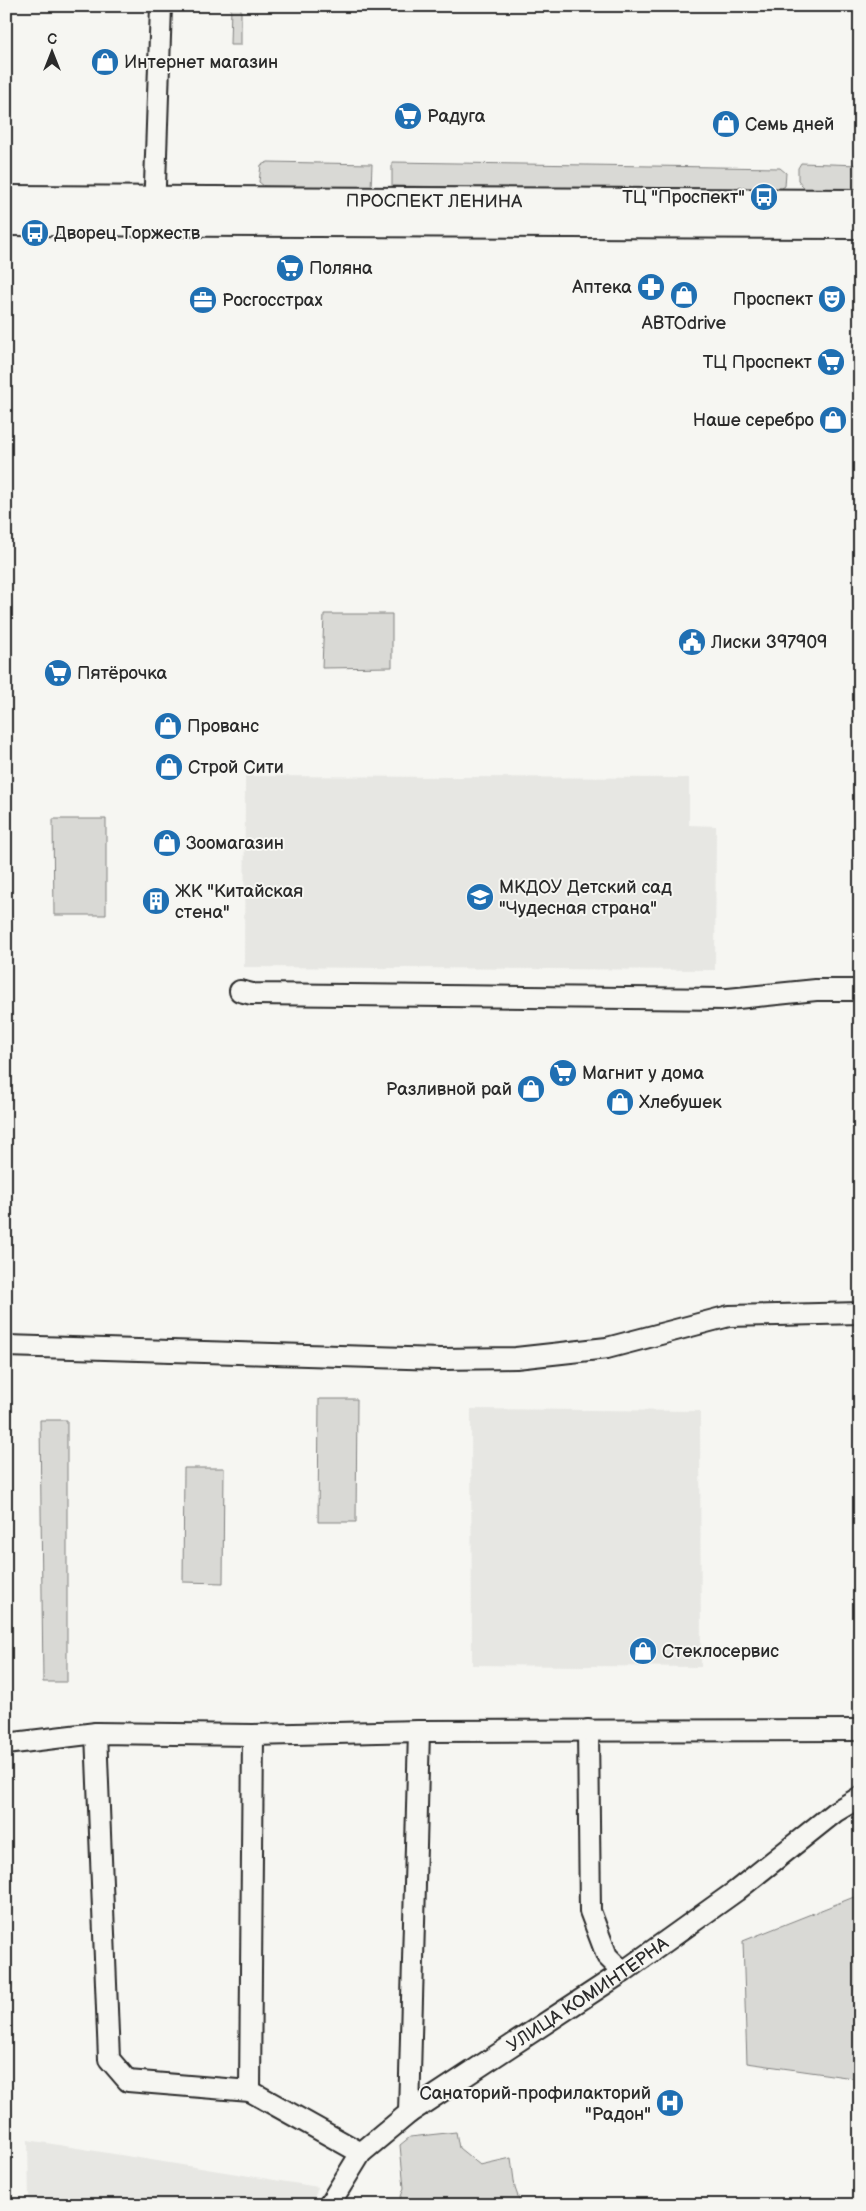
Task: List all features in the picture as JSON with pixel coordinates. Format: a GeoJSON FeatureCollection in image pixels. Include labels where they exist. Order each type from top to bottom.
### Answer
{"type":"FeatureCollection","features":[{"type":"Feature","properties":{"kind":"main road","name":"ПРОСПЕКТ ЛЕНИНА"},"geometry":{"type":"LineString","coordinates":[[6,198],[154,210],[860,225]]}},
{"type":"Feature","properties":{"kind":"main road","name":"ПРОСПЕКТ ЛЕНИНА"},"geometry":{"type":"LineString","coordinates":[[6,222],[154,210],[860,203]]}},
{"type":"Feature","properties":{"kind":"street"},"geometry":{"type":"LineString","coordinates":[[154,210],[161,6]]}},
{"type":"Feature","properties":{"kind":"street"},"geometry":{"type":"LineString","coordinates":[[240,991],[252,994],[728,999],[816,990],[860,990]]}},
{"type":"Feature","properties":{"kind":"street"},"geometry":{"type":"LineString","coordinates":[[6,1346],[440,1359],[516,1358],[607,1348],[729,1316],[860,1313]]}},
{"type":"Feature","properties":{"kind":"street"},"geometry":{"type":"LineString","coordinates":[[588,1730],[590,1911],[607,1956],[623,1972]]}},
{"type":"Feature","properties":{"kind":"street"},"geometry":{"type":"LineString","coordinates":[[6,1744],[96,1733],[253,1735],[419,1731],[860,1730]]}},
{"type":"Feature","properties":{"kind":"street"},"geometry":{"type":"LineString","coordinates":[[409,2113],[419,1731]]}},
{"type":"Feature","properties":{"kind":"street"},"geometry":{"type":"LineString","coordinates":[[96,1733],[109,2060],[128,2081],[250,2091],[362,2153]]}},
{"type":"Feature","properties":{"kind":"street"},"geometry":{"type":"LineString","coordinates":[[250,2091],[253,1735]]}},
{"type":"Feature","properties":{"kind":"street","name":"УЛИЦА КОМИНТЕРНА"},"geometry":{"type":"LineString","coordinates":[[329,2205],[362,2153],[409,2113],[623,1972],[736,1891],[835,1812],[860,1797]]}},
{"type":"Feature","properties":{"kind":"shaded area"},"geometry":{"type":"Polygon","coordinates":[[[231,6],[241,6],[241,45],[230,45],[231,6]]]}},
{"type":"Feature","properties":{"kind":"shaded area"},"geometry":{"type":"Polygon","coordinates":[[[268,162],[372,164],[371,188],[264,186],[259,182],[261,165],[268,162]]]}},
{"type":"Feature","properties":{"kind":"shaded area"},"geometry":{"type":"Polygon","coordinates":[[[392,162],[780,168],[786,173],[785,186],[778,191],[392,186],[392,162]]]}},
{"type":"Feature","properties":{"kind":"shaded area"},"geometry":{"type":"Polygon","coordinates":[[[801,163],[860,165],[860,190],[805,189],[798,180],[798,168],[801,163]]]}},
{"type":"Feature","properties":{"kind":"shaded area"},"geometry":{"type":"Polygon","coordinates":[[[324,614],[392,614],[392,667],[322,668],[324,614]]]}},
{"type":"Feature","properties":{"kind":"shaded area","name":"МКДОУ Детский сад \"Чудесная страна\""},"geometry":{"type":"Polygon","coordinates":[[[245,776],[689,778],[689,825],[716,826],[715,970],[244,967],[245,776]]]}},
{"type":"Feature","properties":{"kind":"shaded area"},"geometry":{"type":"Polygon","coordinates":[[[53,819],[106,819],[106,915],[54,915],[53,819]]]}},
{"type":"Feature","properties":{"kind":"shaded area"},"geometry":{"type":"Polygon","coordinates":[[[319,1399],[357,1399],[356,1522],[318,1522],[319,1399]]]}},
{"type":"Feature","properties":{"kind":"shaded area"},"geometry":{"type":"Polygon","coordinates":[[[471,1409],[700,1411],[701,1667],[472,1665],[471,1409]]]}},
{"type":"Feature","properties":{"kind":"shaded area"},"geometry":{"type":"Polygon","coordinates":[[[40,1420],[67,1420],[67,1682],[43,1682],[40,1420]]]}},
{"type":"Feature","properties":{"kind":"shaded area"},"geometry":{"type":"Polygon","coordinates":[[[184,1468],[224,1468],[223,1583],[183,1582],[184,1468]]]}},
{"type":"Feature","properties":{"kind":"shaded area"},"geometry":{"type":"Polygon","coordinates":[[[854,1897],[860,1898],[860,2079],[747,2063],[743,1941],[854,1897]]]}},
{"type":"Feature","properties":{"kind":"shaded area"},"geometry":{"type":"Polygon","coordinates":[[[456,2132],[459,2148],[480,2165],[511,2158],[515,2188],[521,2205],[398,2205],[404,2188],[400,2145],[410,2137],[456,2132]]]}},
{"type":"Feature","properties":{"kind":"shaded area"},"geometry":{"type":"Polygon","coordinates":[[[28,2140],[318,2187],[312,2205],[29,2205],[28,2140]]]}},
{"type":"Feature","properties":{"kind":"place","name":"Интернет магазин"},"geometry":{"type":"Point","coordinates":[105,62]}},
{"type":"Feature","properties":{"kind":"place","name":"Радуга"},"geometry":{"type":"Point","coordinates":[408,116]}},
{"type":"Feature","properties":{"kind":"place","name":"Семь дней"},"geometry":{"type":"Point","coordinates":[726,124]}},
{"type":"Feature","properties":{"kind":"place","name":"ТЦ \"Проспект\""},"geometry":{"type":"Point","coordinates":[764,197]}},
{"type":"Feature","properties":{"kind":"place","name":"Дворец Торжеств"},"geometry":{"type":"Point","coordinates":[35,233]}},
{"type":"Feature","properties":{"kind":"place","name":"Поляна"},"geometry":{"type":"Point","coordinates":[290,268]}},
{"type":"Feature","properties":{"kind":"place","name":"Аптека"},"geometry":{"type":"Point","coordinates":[651,287]}},
{"type":"Feature","properties":{"kind":"place","name":"АВТОdrive"},"geometry":{"type":"Point","coordinates":[684,295]}},
{"type":"Feature","properties":{"kind":"place","name":"Проспект"},"geometry":{"type":"Point","coordinates":[832,299]}},
{"type":"Feature","properties":{"kind":"place","name":"Росгосстрах"},"geometry":{"type":"Point","coordinates":[203,300]}},
{"type":"Feature","properties":{"kind":"place","name":"ТЦ Проспект"},"geometry":{"type":"Point","coordinates":[831,362]}},
{"type":"Feature","properties":{"kind":"place","name":"Наше серебро"},"geometry":{"type":"Point","coordinates":[833,420]}},
{"type":"Feature","properties":{"kind":"place","name":"Лиски 397909"},"geometry":{"type":"Point","coordinates":[692,642]}},
{"type":"Feature","properties":{"kind":"place","name":"Пятёрочка"},"geometry":{"type":"Point","coordinates":[58,673]}},
{"type":"Feature","properties":{"kind":"place","name":"Прованс"},"geometry":{"type":"Point","coordinates":[168,726]}},
{"type":"Feature","properties":{"kind":"place","name":"Строй Сити"},"geometry":{"type":"Point","coordinates":[169,767]}},
{"type":"Feature","properties":{"kind":"place","name":"Зоомагазин"},"geometry":{"type":"Point","coordinates":[167,843]}},
{"type":"Feature","properties":{"kind":"place","name":"МКДОУ Детский сад \"Чудесная страна\""},"geometry":{"type":"Point","coordinates":[480,897]}},
{"type":"Feature","properties":{"kind":"place","name":"ЖК \"Китайская стена\""},"geometry":{"type":"Point","coordinates":[156,901]}},
{"type":"Feature","properties":{"kind":"place","name":"Магнит у дома"},"geometry":{"type":"Point","coordinates":[563,1073]}},
{"type":"Feature","properties":{"kind":"place","name":"Разливной рай"},"geometry":{"type":"Point","coordinates":[531,1089]}},
{"type":"Feature","properties":{"kind":"place","name":"Хлебушек"},"geometry":{"type":"Point","coordinates":[620,1102]}},
{"type":"Feature","properties":{"kind":"place","name":"Стеклосервис"},"geometry":{"type":"Point","coordinates":[643,1651]}},
{"type":"Feature","properties":{"kind":"place","name":"Санаторий-профилакторий \"Радон\""},"geometry":{"type":"Point","coordinates":[670,2103]}}]}
